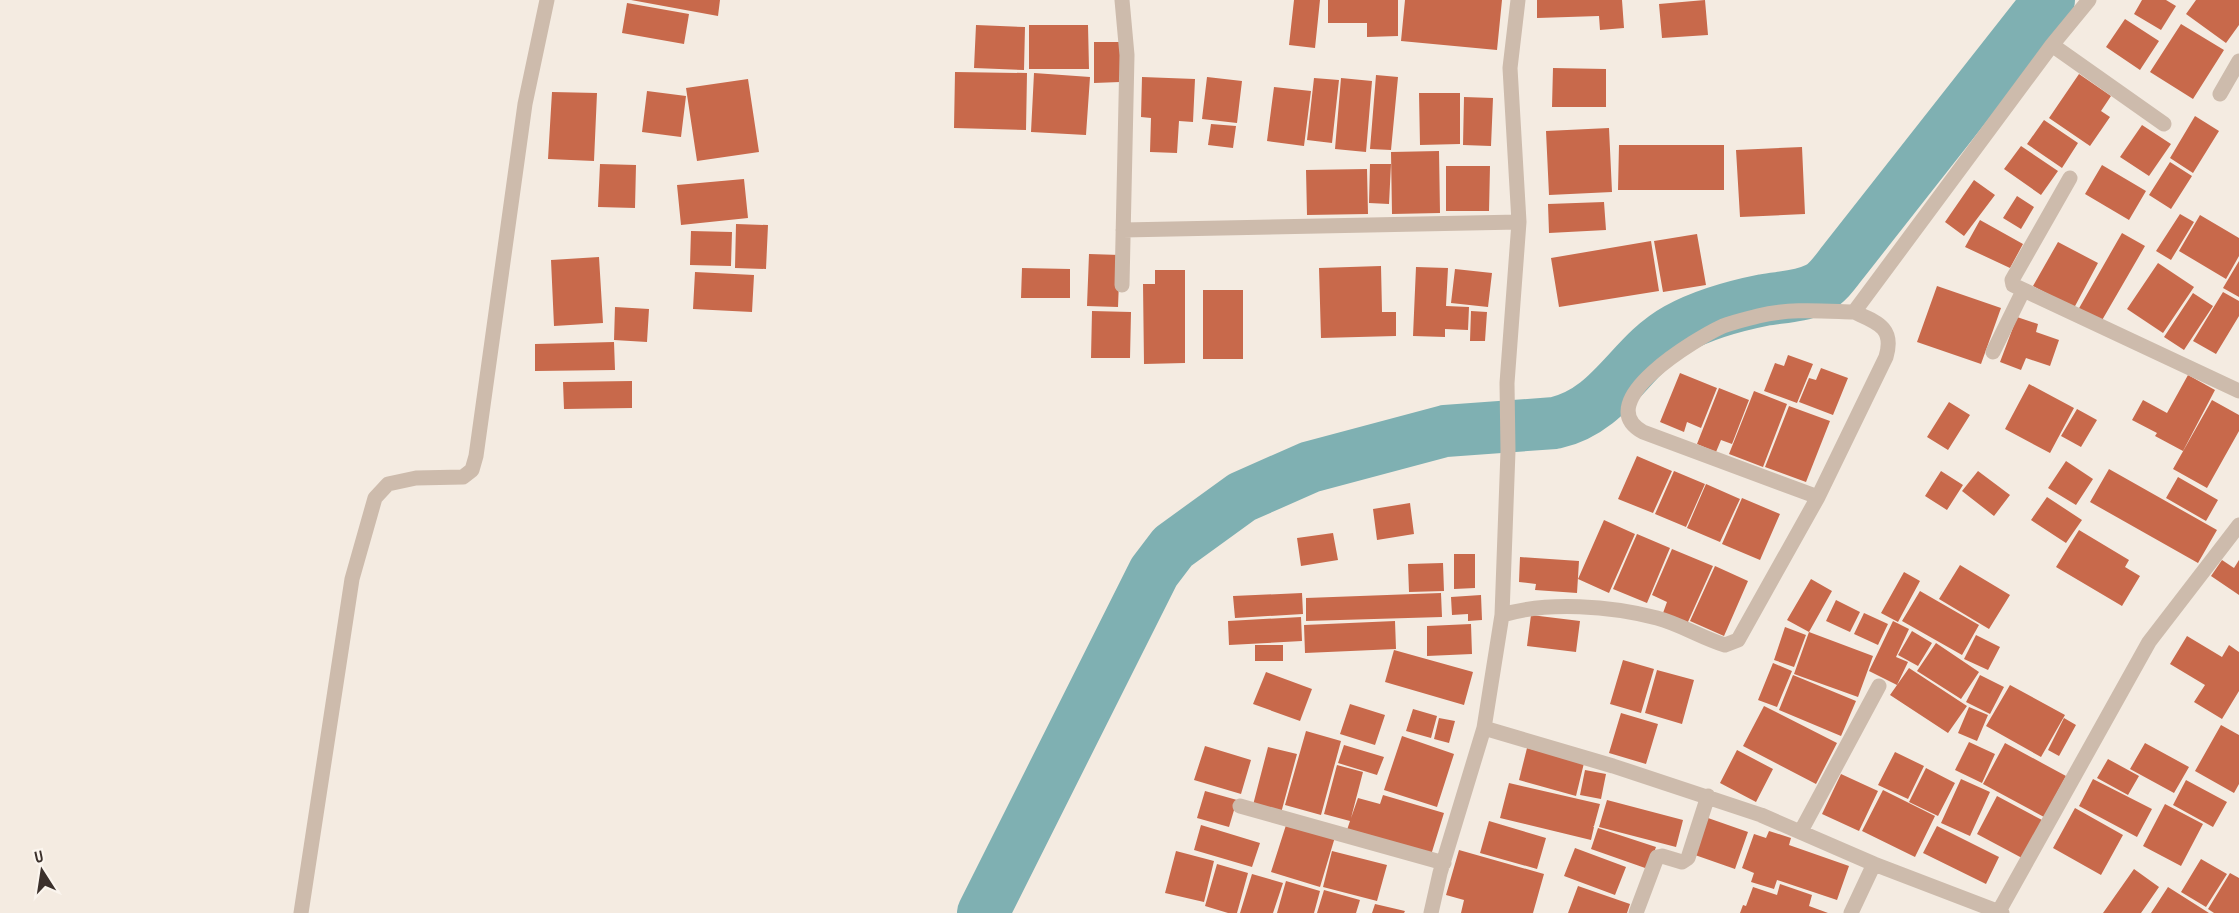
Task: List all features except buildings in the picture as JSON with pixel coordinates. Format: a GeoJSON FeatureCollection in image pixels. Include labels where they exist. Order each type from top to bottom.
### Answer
{"type":"FeatureCollection","features":[{"type":"Feature","properties":{"kind":"street"},"geometry":{"type":"LineString","coordinates":[[301,913],[352,579],[375,498],[388,484],[416,478],[463,477],[472,470],[476,456],[525,104],[547,0]]}},
{"type":"Feature","properties":{"kind":"street"},"geometry":{"type":"LineString","coordinates":[[1122,0],[1127,56],[1122,285]]}},
{"type":"Feature","properties":{"kind":"street"},"geometry":{"type":"LineString","coordinates":[[1431,913],[1443,863],[1484,728],[1502,615],[1508,450],[1507,383],[1519,222],[1510,68],[1518,0]]}},
{"type":"Feature","properties":{"kind":"street"},"geometry":{"type":"LineString","coordinates":[[1854,312],[2052,45],[2089,0]]}},
{"type":"Feature","properties":{"kind":"street"},"geometry":{"type":"LineString","coordinates":[[2052,45],[2164,124]]}},
{"type":"Feature","properties":{"kind":"street"},"geometry":{"type":"LineString","coordinates":[[2220,94],[2239,61]]}},
{"type":"Feature","properties":{"kind":"street"},"geometry":{"type":"LineString","coordinates":[[2070,178],[2012,280],[2013,285],[2239,391]]}},
{"type":"Feature","properties":{"kind":"street"},"geometry":{"type":"LineString","coordinates":[[1123,230],[1519,222]]}},
{"type":"Feature","properties":{"kind":"street"},"geometry":{"type":"LineString","coordinates":[[1993,352],[2023,291]]}},
{"type":"Feature","properties":{"kind":"street"},"geometry":{"type":"LineString","coordinates":[[1502,615],[1542,608],[1604,609],[1658,618],[1725,645],[1738,640],[1818,497],[1889,348],[1888,339],[1881,325],[1854,312],[1786,311],[1725,326],[1692,343],[1664,363],[1636,390],[1627,408],[1630,421],[1643,432],[1818,497]]}},
{"type":"Feature","properties":{"kind":"street"},"geometry":{"type":"LineString","coordinates":[[1484,728],[1708,796],[1801,831],[1874,864],[2001,912],[2149,642],[2239,525]]}},
{"type":"Feature","properties":{"kind":"street"},"geometry":{"type":"LineString","coordinates":[[1801,831],[1879,686]]}},
{"type":"Feature","properties":{"kind":"street"},"geometry":{"type":"LineString","coordinates":[[1636,913],[1657,857],[1662,856],[1682,862],[1686,860],[1708,796]]}},
{"type":"Feature","properties":{"kind":"street"},"geometry":{"type":"LineString","coordinates":[[1240,806],[1443,863]]}},
{"type":"Feature","properties":{"kind":"street"},"geometry":{"type":"LineString","coordinates":[[1851,913],[1874,864]]}},
{"type":"Feature","properties":{"kind":"waterway"},"geometry":{"type":"LineString","coordinates":[[983,913],[1154,572],[1173,547],[1242,497],[1310,467],[1445,431],[1555,423],[1575,416],[1592,406],[1646,353],[1677,329],[1719,311],[1764,300],[1798,295],[1822,286],[1835,273],[2049,0]]}}]}
